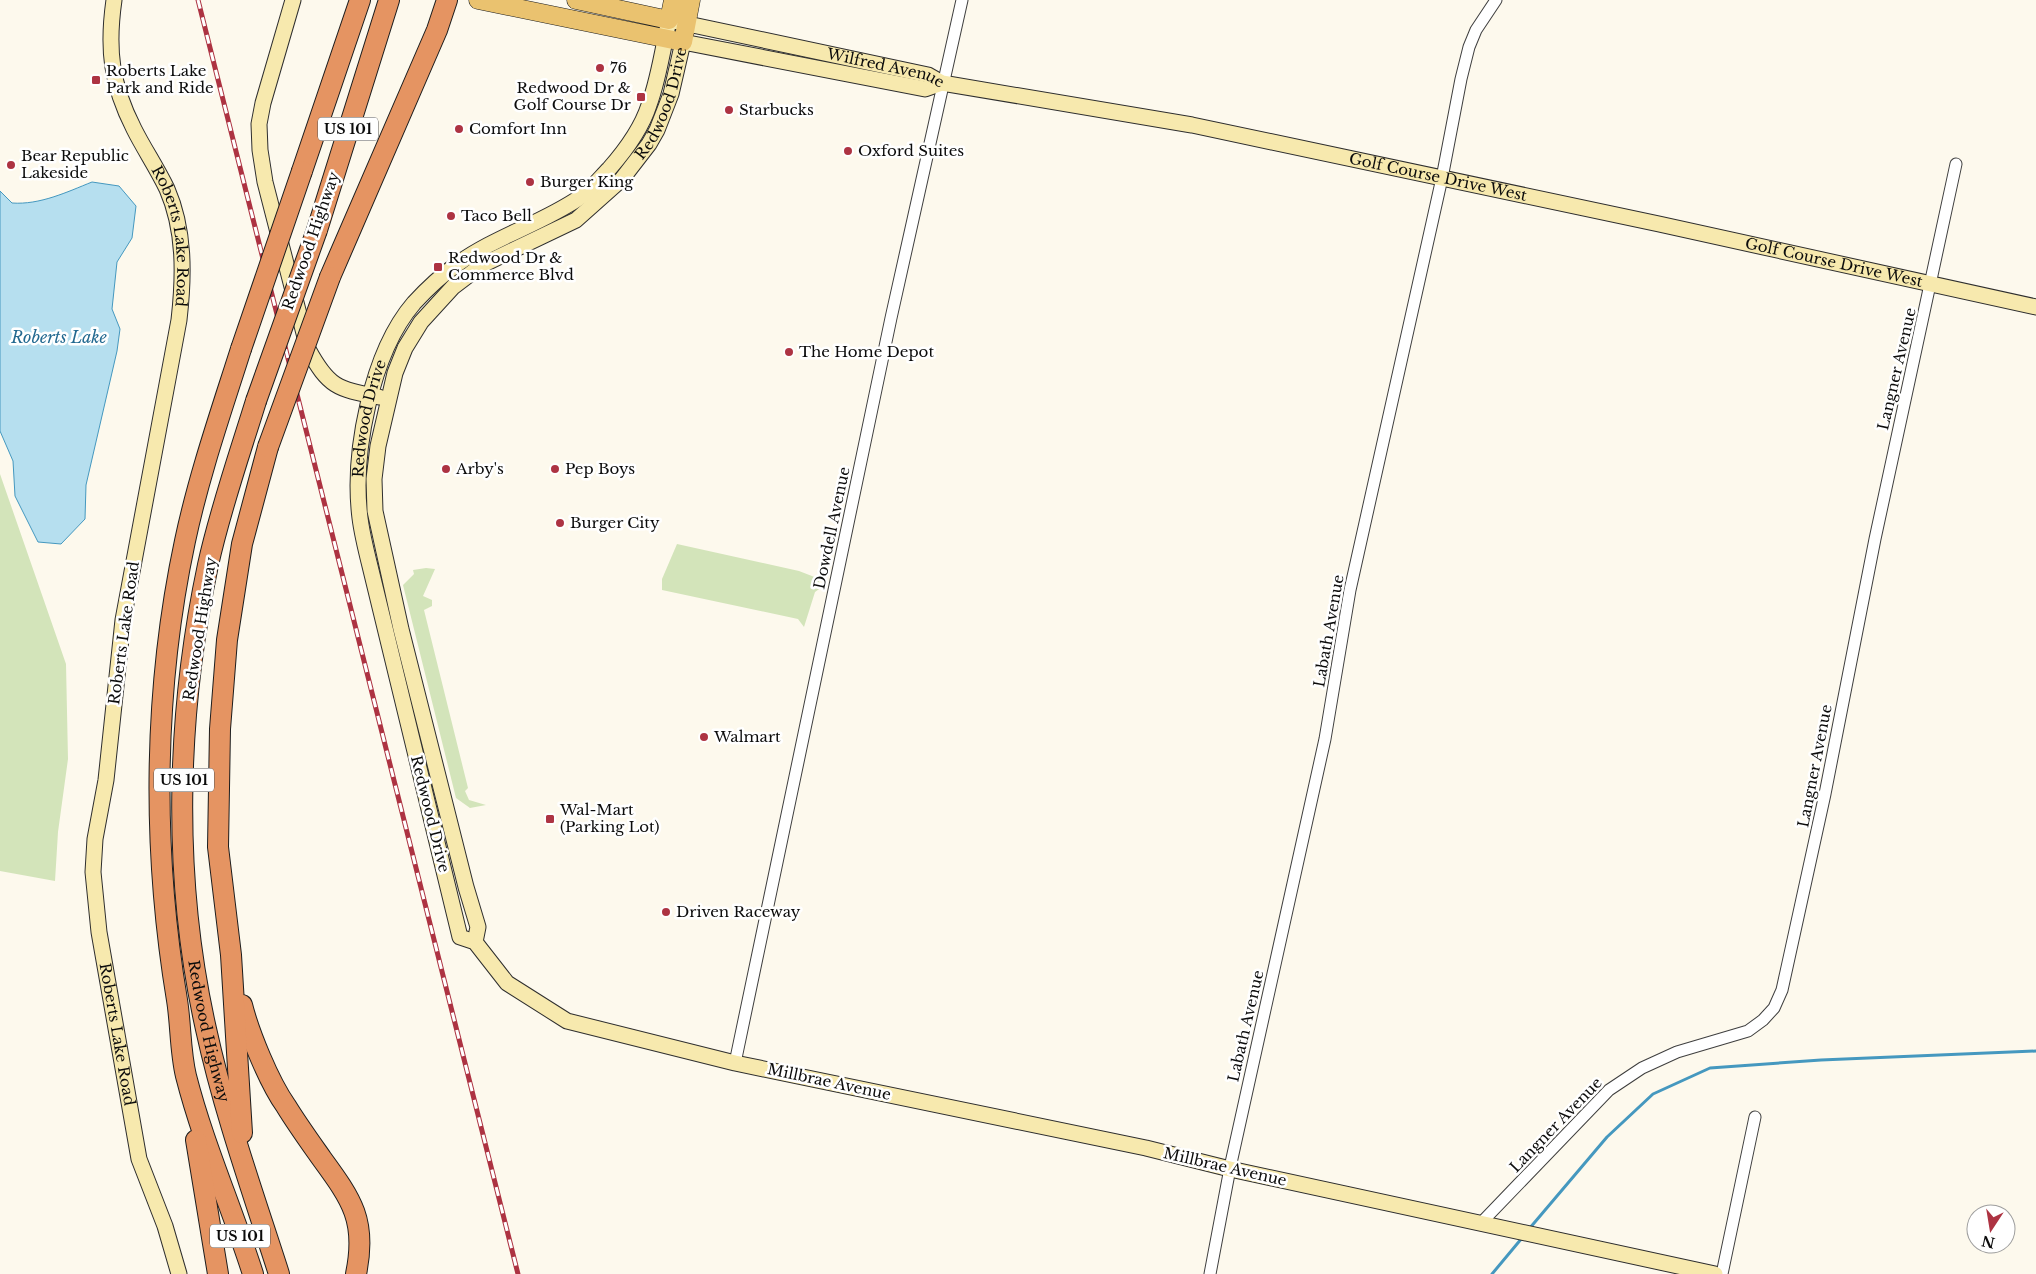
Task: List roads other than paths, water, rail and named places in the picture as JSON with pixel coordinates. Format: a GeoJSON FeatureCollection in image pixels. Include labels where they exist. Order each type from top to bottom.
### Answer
{"type":"FeatureCollection","features":[{"type":"Feature","properties":{"kind":"highway","name":"Redwood Highway"},"geometry":{"type":"LineString","coordinates":[[253,1274],[204,1134],[185,1073],[180,1017],[171,960],[160,831],[161,705],[176,587],[185,539],[207,456],[241,349],[302,171],[328,89],[348,13],[360,0]]}},
{"type":"Feature","properties":{"kind":"highway","name":"Redwood Highway"},"geometry":{"type":"LineString","coordinates":[[279,1274],[216,1071],[197,986],[187,906],[183,821],[188,706],[201,606],[218,526],[256,401],[317,230],[389,0]]}},
{"type":"Feature","properties":{"kind":"highway"},"geometry":{"type":"LineString","coordinates":[[243,1160],[241,1081],[218,847],[220,729],[227,640],[242,544],[268,447],[330,277],[437,30],[447,0]]}},
{"type":"Feature","properties":{"kind":"highway"},"geometry":{"type":"LineString","coordinates":[[230,955],[245,1015],[284,1104],[337,1177],[352,1204],[360,1238],[356,1274]]}},
{"type":"Feature","properties":{"kind":"highway"},"geometry":{"type":"LineString","coordinates":[[185,1073],[218,1274]]}},
{"type":"Feature","properties":{"kind":"main road","name":"Wilfred Avenue"},"geometry":{"type":"LineString","coordinates":[[478,0],[683,42]]}},
{"type":"Feature","properties":{"kind":"main road"},"geometry":{"type":"LineString","coordinates":[[576,0],[668,20]]}},
{"type":"Feature","properties":{"kind":"main road","name":"Redwood Drive"},"geometry":{"type":"LineString","coordinates":[[668,20],[673,0]]}},
{"type":"Feature","properties":{"kind":"main road","name":"Redwood Drive"},"geometry":{"type":"LineString","coordinates":[[683,42],[691,0]]}},
{"type":"Feature","properties":{"kind":"street","name":"Roberts Lake Road"},"geometry":{"type":"LineString","coordinates":[[114,0],[109,46],[117,90],[133,127],[167,189],[182,247],[183,285],[178,329],[123,620],[106,780],[95,839],[93,872],[99,932],[139,1159],[174,1253],[179,1274]]}},
{"type":"Feature","properties":{"kind":"street"},"geometry":{"type":"LineString","coordinates":[[293,0],[263,103],[260,124],[260,150],[266,182],[308,349],[320,372],[333,384],[346,390],[389,399]]}},
{"type":"Feature","properties":{"kind":"street","name":"Dowdell Avenue"},"geometry":{"type":"LineString","coordinates":[[734,1063],[942,83],[962,0]]}},
{"type":"Feature","properties":{"kind":"street","name":"Labath Avenue"},"geometry":{"type":"LineString","coordinates":[[1210,1274],[1230,1169],[1325,739],[1350,590],[1442,178],[1469,47],[1476,30],[1496,0]]}},
{"type":"Feature","properties":{"kind":"street","name":"Redwood Drive"},"geometry":{"type":"LineString","coordinates":[[668,20],[649,106],[632,137],[610,168],[580,197],[547,216],[511,232],[457,265],[414,303],[386,348],[370,396],[359,464],[360,519],[460,937],[475,942],[507,983],[567,1021],[734,1063]]}},
{"type":"Feature","properties":{"kind":"street","name":"Wilfred Avenue"},"geometry":{"type":"LineString","coordinates":[[668,20],[928,75],[942,83]]}},
{"type":"Feature","properties":{"kind":"street","name":"Redwood Drive"},"geometry":{"type":"LineString","coordinates":[[475,942],[478,927],[466,887],[401,629],[375,511],[374,479],[395,373],[405,348],[428,313],[453,287],[482,265],[518,247],[554,233],[576,220],[622,179],[649,144],[657,130],[671,94],[683,42]]}},
{"type":"Feature","properties":{"kind":"street","name":"Wilfred Avenue"},"geometry":{"type":"LineString","coordinates":[[683,42],[925,90],[942,83]]}},
{"type":"Feature","properties":{"kind":"street","name":"Golf Course Drive West"},"geometry":{"type":"LineString","coordinates":[[942,83],[1192,125],[1932,283]]}},
{"type":"Feature","properties":{"kind":"street","name":"Langner Avenue"},"geometry":{"type":"LineString","coordinates":[[1481,1223],[1609,1090],[1642,1068],[1677,1052],[1748,1031],[1763,1020],[1774,1008],[1782,990],[1825,794],[1875,539],[1932,283],[1956,164]]}},
{"type":"Feature","properties":{"kind":"street"},"geometry":{"type":"LineString","coordinates":[[610,168],[622,179]]}},
{"type":"Feature","properties":{"kind":"street"},"geometry":{"type":"LineString","coordinates":[[511,232],[518,247]]}},
{"type":"Feature","properties":{"kind":"street"},"geometry":{"type":"LineString","coordinates":[[1932,283],[2036,307]]}},
{"type":"Feature","properties":{"kind":"street"},"geometry":{"type":"LineString","coordinates":[[414,303],[428,313]]}},
{"type":"Feature","properties":{"kind":"street","name":"Millbrae Avenue"},"geometry":{"type":"LineString","coordinates":[[734,1063],[1146,1148],[1230,1169],[1715,1274]]}},
{"type":"Feature","properties":{"kind":"street"},"geometry":{"type":"LineString","coordinates":[[1722,1274],[1755,1117]]}},
{"type":"Feature","properties":{"kind":"water","name":"Roberts Lake"},"geometry":{"type":"Polygon","coordinates":[[[92,182],[119,186],[136,206],[132,238],[117,262],[112,309],[120,329],[117,351],[86,485],[85,519],[61,544],[38,542],[15,496],[13,461],[0,431],[0,191],[12,203],[33,202],[63,194],[92,182]]]}},
{"type":"Feature","properties":{"kind":"waterway"},"geometry":{"type":"LineString","coordinates":[[1529,1229],[1607,1137],[1653,1094],[1710,1068],[1821,1060],[2036,1051]]}},
{"type":"Feature","properties":{"kind":"waterway"},"geometry":{"type":"LineString","coordinates":[[1492,1274],[1522,1238]]}},
{"type":"Feature","properties":{"kind":"railway"},"geometry":{"type":"LineString","coordinates":[[198,0],[518,1274]]}},
{"type":"Feature","properties":{"kind":"place","name":"76"},"geometry":{"type":"Point","coordinates":[600,68]}},
{"type":"Feature","properties":{"kind":"place","name":"Roberts Lake Park and Ride"},"geometry":{"type":"Point","coordinates":[96,80]}},
{"type":"Feature","properties":{"kind":"place","name":"Redwood Dr & Golf Course Dr"},"geometry":{"type":"Point","coordinates":[641,97]}},
{"type":"Feature","properties":{"kind":"place","name":"Starbucks"},"geometry":{"type":"Point","coordinates":[729,110]}},
{"type":"Feature","properties":{"kind":"place","name":"Comfort Inn"},"geometry":{"type":"Point","coordinates":[459,129]}},
{"type":"Feature","properties":{"kind":"place","name":"Oxford Suites"},"geometry":{"type":"Point","coordinates":[848,151]}},
{"type":"Feature","properties":{"kind":"place","name":"Bear Republic Lakeside"},"geometry":{"type":"Point","coordinates":[11,165]}},
{"type":"Feature","properties":{"kind":"place","name":"Burger King"},"geometry":{"type":"Point","coordinates":[530,182]}},
{"type":"Feature","properties":{"kind":"place","name":"Taco Bell"},"geometry":{"type":"Point","coordinates":[451,216]}},
{"type":"Feature","properties":{"kind":"place","name":"Redwood Dr & Commerce Blvd"},"geometry":{"type":"Point","coordinates":[438,267]}},
{"type":"Feature","properties":{"kind":"place","name":"The Home Depot"},"geometry":{"type":"Point","coordinates":[789,352]}},
{"type":"Feature","properties":{"kind":"place","name":"Arby's"},"geometry":{"type":"Point","coordinates":[446,469]}},
{"type":"Feature","properties":{"kind":"place","name":"Pep Boys"},"geometry":{"type":"Point","coordinates":[555,469]}},
{"type":"Feature","properties":{"kind":"place","name":"Burger City"},"geometry":{"type":"Point","coordinates":[560,523]}},
{"type":"Feature","properties":{"kind":"place","name":"Walmart"},"geometry":{"type":"Point","coordinates":[704,737]}},
{"type":"Feature","properties":{"kind":"place","name":"Wal-Mart (Parking Lot)"},"geometry":{"type":"Point","coordinates":[550,819]}},
{"type":"Feature","properties":{"kind":"place","name":"Driven Raceway"},"geometry":{"type":"Point","coordinates":[666,912]}}]}
